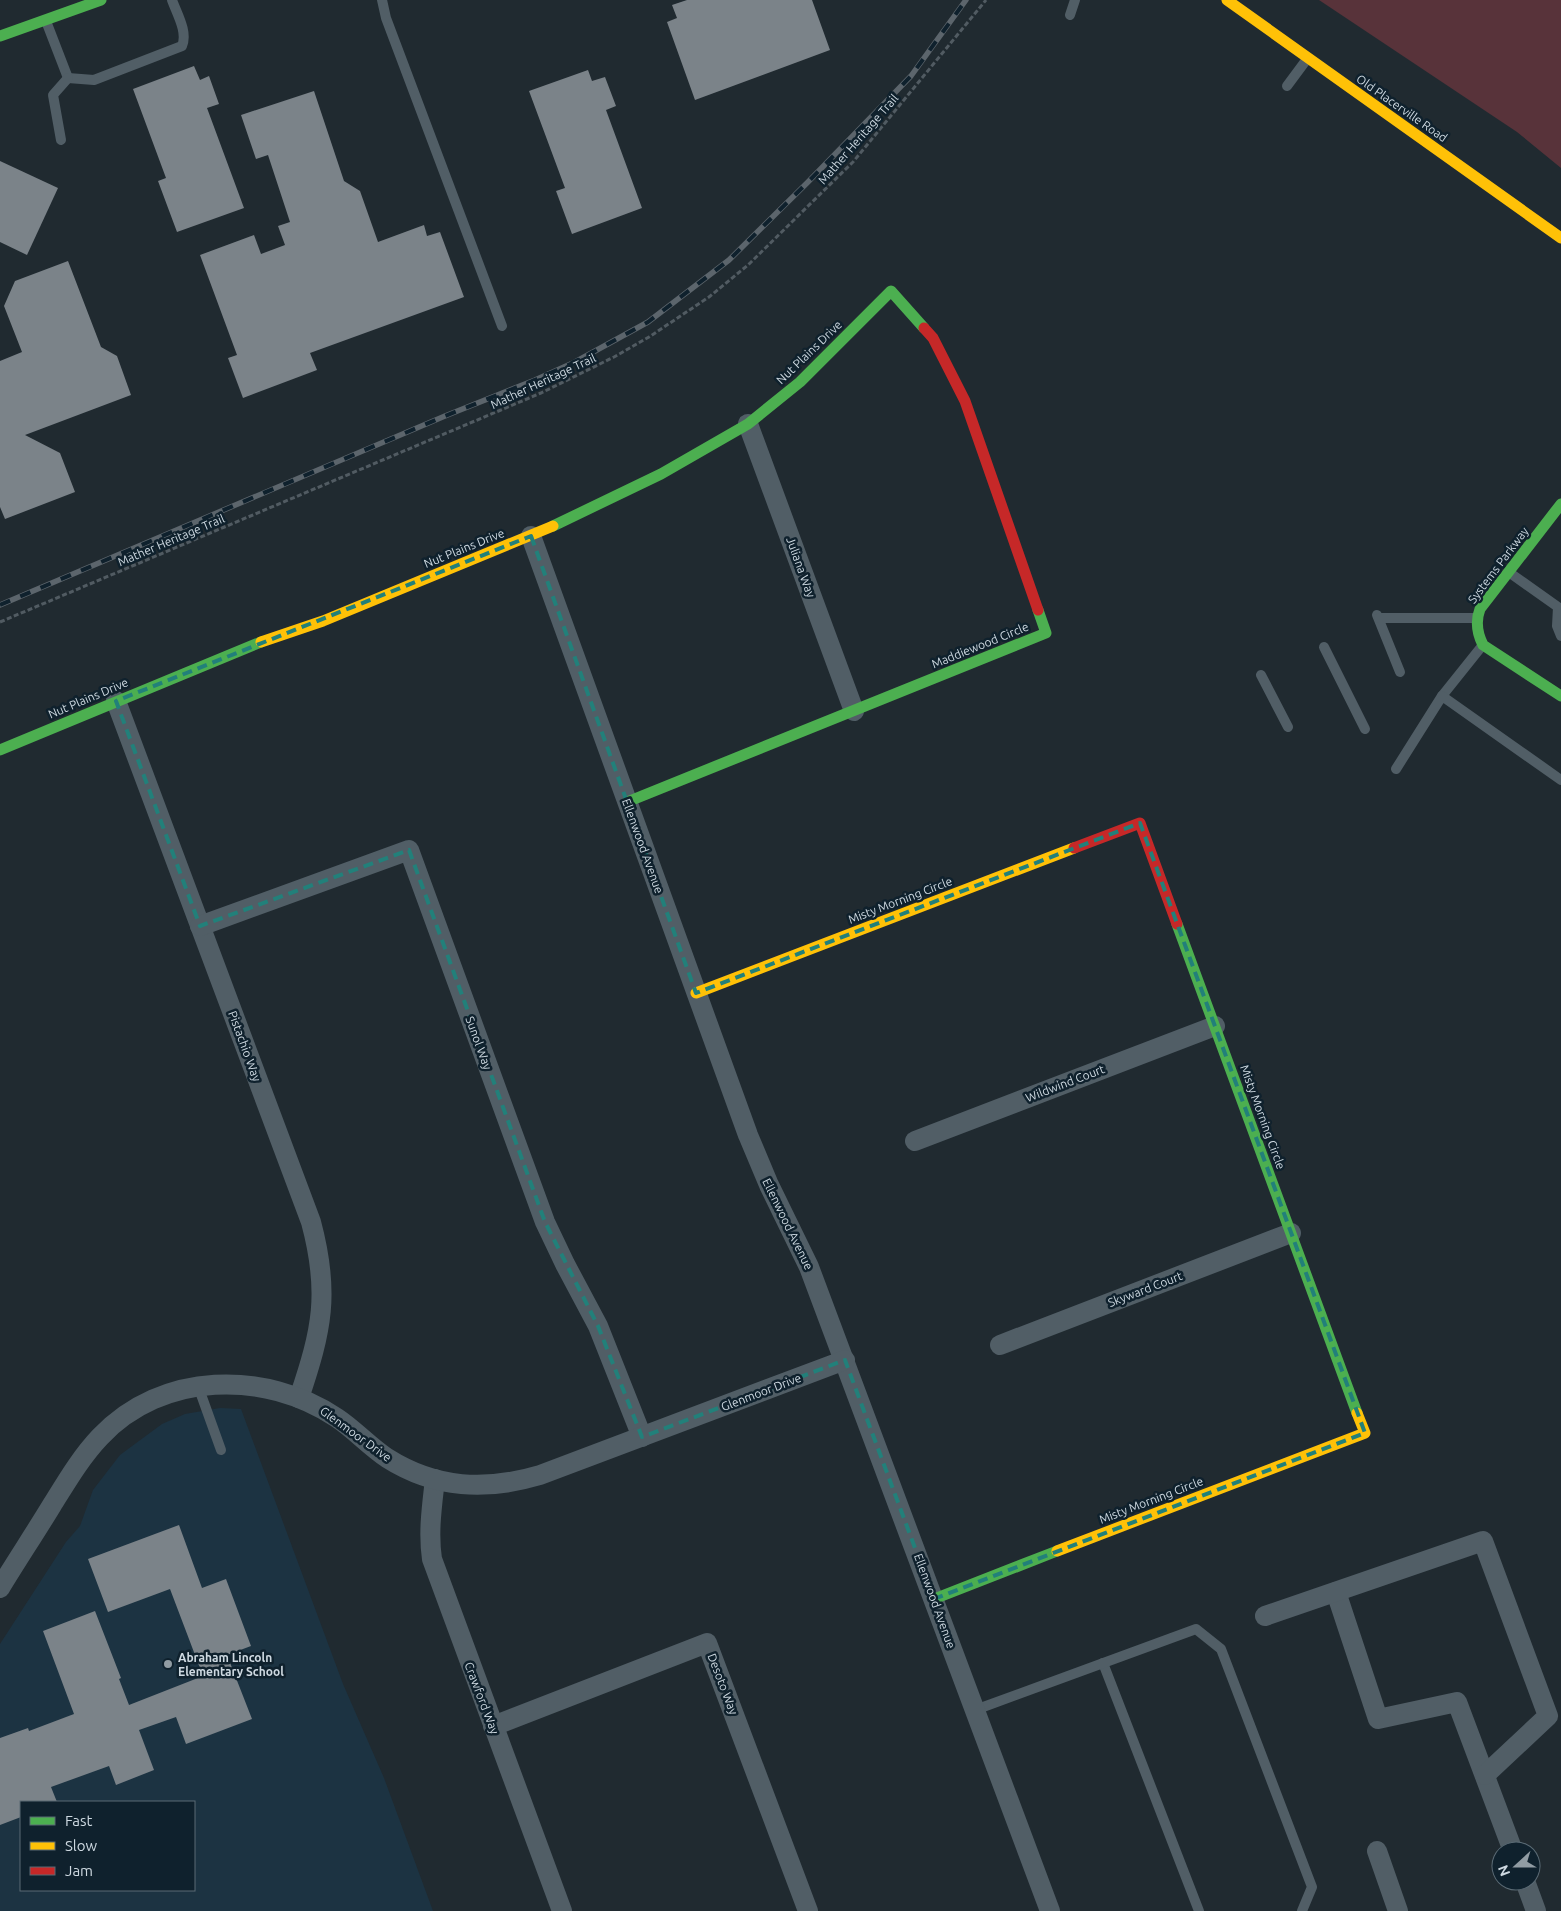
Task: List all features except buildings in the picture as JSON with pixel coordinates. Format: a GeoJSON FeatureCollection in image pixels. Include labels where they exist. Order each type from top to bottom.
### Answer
{"type":"FeatureCollection","features":[{"type":"Feature","properties":{"kind":"street"},"geometry":{"type":"LineString","coordinates":[[0,36],[101,0]]}},
{"type":"Feature","properties":{"kind":"street","name":"Old Placerville Road"},"geometry":{"type":"LineString","coordinates":[[1227,0],[1561,238]]}},
{"type":"Feature","properties":{"kind":"street","name":"Nut Plains Drive"},"geometry":{"type":"LineString","coordinates":[[0,750],[256,644],[323,621],[531,536],[661,474],[748,424],[800,382],[891,291]]}},
{"type":"Feature","properties":{"kind":"street","name":"Maddiewood Circle"},"geometry":{"type":"LineString","coordinates":[[627,802],[1046,633],[965,401],[933,338],[891,291]]}},
{"type":"Feature","properties":{"kind":"street","name":"Juliana Way"},"geometry":{"type":"LineString","coordinates":[[748,424],[854,711]]}},
{"type":"Feature","properties":{"kind":"street","name":"Systems Parkway"},"geometry":{"type":"LineString","coordinates":[[1483,645],[1477,633],[1476,618],[1480,609],[1561,504]]}},
{"type":"Feature","properties":{"kind":"street","name":"Ellenwood Avenue"},"geometry":{"type":"LineString","coordinates":[[531,536],[748,1135],[769,1185],[809,1267],[1050,1911]]}},
{"type":"Feature","properties":{"kind":"street"},"geometry":{"type":"LineString","coordinates":[[1483,645],[1561,696]]}},
{"type":"Feature","properties":{"kind":"street","name":"Pistachio Way"},"geometry":{"type":"LineString","coordinates":[[116,701],[311,1222],[318,1251],[322,1295],[321,1317],[315,1347],[299,1398]]}},
{"type":"Feature","properties":{"kind":"street","name":"Misty Morning Circle"},"geometry":{"type":"LineString","coordinates":[[696,993],[1140,823],[1365,1432],[934,1598]]}},
{"type":"Feature","properties":{"kind":"street","name":"Sunol Way"},"geometry":{"type":"LineString","coordinates":[[200,926],[409,850],[545,1222],[598,1326],[642,1437]]}},
{"type":"Feature","properties":{"kind":"street","name":"Wildwind Court"},"geometry":{"type":"LineString","coordinates":[[915,1141],[1214,1026]]}},
{"type":"Feature","properties":{"kind":"street","name":"Skyward Court"},"geometry":{"type":"LineString","coordinates":[[1000,1345],[1291,1233]]}},
{"type":"Feature","properties":{"kind":"street","name":"Glenmoor Drive"},"geometry":{"type":"LineString","coordinates":[[0,1588],[75,1468],[101,1435],[118,1421],[156,1398],[198,1386],[242,1384],[263,1387],[299,1398],[338,1418],[386,1457],[404,1468],[435,1479],[478,1486],[499,1485],[540,1475],[845,1360]]}},
{"type":"Feature","properties":{"kind":"street","name":"Crawford Way"},"geometry":{"type":"LineString","coordinates":[[435,1479],[429,1539],[432,1559],[562,1911]]}},
{"type":"Feature","properties":{"kind":"street"},"geometry":{"type":"LineString","coordinates":[[1265,1616],[1483,1541],[1548,1716],[1485,1775]]}},
{"type":"Feature","properties":{"kind":"street"},"geometry":{"type":"LineString","coordinates":[[1336,1592],[1378,1719],[1457,1702],[1509,1841]]}},
{"type":"Feature","properties":{"kind":"street","name":"Desoto Way"},"geometry":{"type":"LineString","coordinates":[[493,1726],[707,1643],[808,1911]]}},
{"type":"Feature","properties":{"kind":"street"},"geometry":{"type":"LineString","coordinates":[[1377,1851],[1398,1911]]}},
{"type":"Feature","properties":{"kind":"street"},"geometry":{"type":"LineString","coordinates":[[1529,1891],[1536,1911]]}},
{"type":"Feature","properties":{"kind":"lane"},"geometry":{"type":"LineString","coordinates":[[68,78],[94,80],[182,46],[184,32],[172,0]]}},
{"type":"Feature","properties":{"kind":"lane"},"geometry":{"type":"LineString","coordinates":[[382,0],[386,18],[502,326]]}},
{"type":"Feature","properties":{"kind":"lane"},"geometry":{"type":"LineString","coordinates":[[1070,15],[1076,0]]}},
{"type":"Feature","properties":{"kind":"lane"},"geometry":{"type":"LineString","coordinates":[[46,20],[68,78]]}},
{"type":"Feature","properties":{"kind":"lane"},"geometry":{"type":"LineString","coordinates":[[1287,86],[1308,58]]}},
{"type":"Feature","properties":{"kind":"lane"},"geometry":{"type":"LineString","coordinates":[[61,140],[53,95],[68,78]]}},
{"type":"Feature","properties":{"kind":"lane"},"geometry":{"type":"LineString","coordinates":[[1509,572],[1560,606],[1557,626],[1561,636]]}},
{"type":"Feature","properties":{"kind":"lane"},"geometry":{"type":"LineString","coordinates":[[1400,672],[1378,616],[1476,618]]}},
{"type":"Feature","properties":{"kind":"lane"},"geometry":{"type":"LineString","coordinates":[[1396,769],[1442,696],[1483,645]]}},
{"type":"Feature","properties":{"kind":"lane"},"geometry":{"type":"LineString","coordinates":[[1324,647],[1365,729]]}},
{"type":"Feature","properties":{"kind":"lane"},"geometry":{"type":"LineString","coordinates":[[1261,675],[1288,727]]}},
{"type":"Feature","properties":{"kind":"lane"},"geometry":{"type":"LineString","coordinates":[[1442,696],[1561,780]]}},
{"type":"Feature","properties":{"kind":"lane"},"geometry":{"type":"LineString","coordinates":[[198,1386],[221,1450]]}},
{"type":"Feature","properties":{"kind":"lane"},"geometry":{"type":"LineString","coordinates":[[976,1710],[1196,1628],[1221,1649],[1312,1887],[1302,1911]]}},
{"type":"Feature","properties":{"kind":"lane"},"geometry":{"type":"LineString","coordinates":[[1103,1663],[1199,1911]]}},
{"type":"Feature","properties":{"kind":"path","name":"Mather Heritage Trail"},"geometry":{"type":"LineString","coordinates":[[0,622],[542,393],[614,357],[671,322],[709,297],[748,265],[848,167],[879,133],[986,0]]}},
{"type":"Feature","properties":{"kind":"highlighted area"},"geometry":{"type":"Polygon","coordinates":[[[531,536],[696,993],[1140,823],[1365,1433],[934,1599],[845,1360],[642,1437],[598,1326],[545,1222],[409,850],[200,926],[116,701],[531,536]]]}},
{"type":"Feature","properties":{"kind":"shaded area"},"geometry":{"type":"Polygon","coordinates":[[[1319,0],[1561,0],[1561,168],[1517,132],[1319,0]]]}},
{"type":"Feature","properties":{"kind":"shaded area","name":"Abraham Lincoln Elementary School"},"geometry":{"type":"Polygon","coordinates":[[[220,1408],[241,1409],[343,1684],[384,1778],[433,1911],[0,1911],[0,1644],[66,1542],[80,1526],[93,1490],[120,1455],[162,1424],[185,1414],[220,1408]]]}},
{"type":"Feature","properties":{"kind":"railway"},"geometry":{"type":"LineString","coordinates":[[0,605],[445,416],[535,380],[575,362],[648,322],[729,260],[808,182],[911,76],[966,0]]}},
{"type":"Feature","properties":{"kind":"traffic: fast"},"geometry":{"type":"LineString","coordinates":[[0,36],[101,0]]}},
{"type":"Feature","properties":{"kind":"traffic: fast"},"geometry":{"type":"LineString","coordinates":[[553,526],[661,474],[748,424],[800,382],[891,291],[924,328]]}},
{"type":"Feature","properties":{"kind":"traffic: fast"},"geometry":{"type":"LineString","coordinates":[[1561,504],[1480,609],[1477,623],[1483,645],[1561,696]]}},
{"type":"Feature","properties":{"kind":"traffic: fast"},"geometry":{"type":"LineString","coordinates":[[627,802],[1046,633],[1038,610]]}},
{"type":"Feature","properties":{"kind":"traffic: fast"},"geometry":{"type":"LineString","coordinates":[[0,750],[261,642]]}},
{"type":"Feature","properties":{"kind":"traffic: fast"},"geometry":{"type":"LineString","coordinates":[[1177,924],[1357,1413]]}},
{"type":"Feature","properties":{"kind":"traffic: fast"},"geometry":{"type":"LineString","coordinates":[[934,1599],[1057,1551]]}},
{"type":"Feature","properties":{"kind":"traffic: slow"},"geometry":{"type":"LineString","coordinates":[[1227,0],[1561,238]]}},
{"type":"Feature","properties":{"kind":"traffic: slow"},"geometry":{"type":"LineString","coordinates":[[261,642],[323,621],[553,526]]}},
{"type":"Feature","properties":{"kind":"traffic: slow"},"geometry":{"type":"LineString","coordinates":[[696,993],[1074,848]]}},
{"type":"Feature","properties":{"kind":"traffic: slow"},"geometry":{"type":"LineString","coordinates":[[1057,1551],[1365,1433],[1357,1413]]}},
{"type":"Feature","properties":{"kind":"traffic: jam"},"geometry":{"type":"LineString","coordinates":[[924,328],[933,338],[965,401],[1038,610]]}},
{"type":"Feature","properties":{"kind":"traffic: jam"},"geometry":{"type":"LineString","coordinates":[[1074,848],[1140,823],[1177,924]]}},
{"type":"Feature","properties":{"kind":"place","name":"Abraham Lincoln Elementary School"},"geometry":{"type":"Point","coordinates":[168,1664]}}]}
